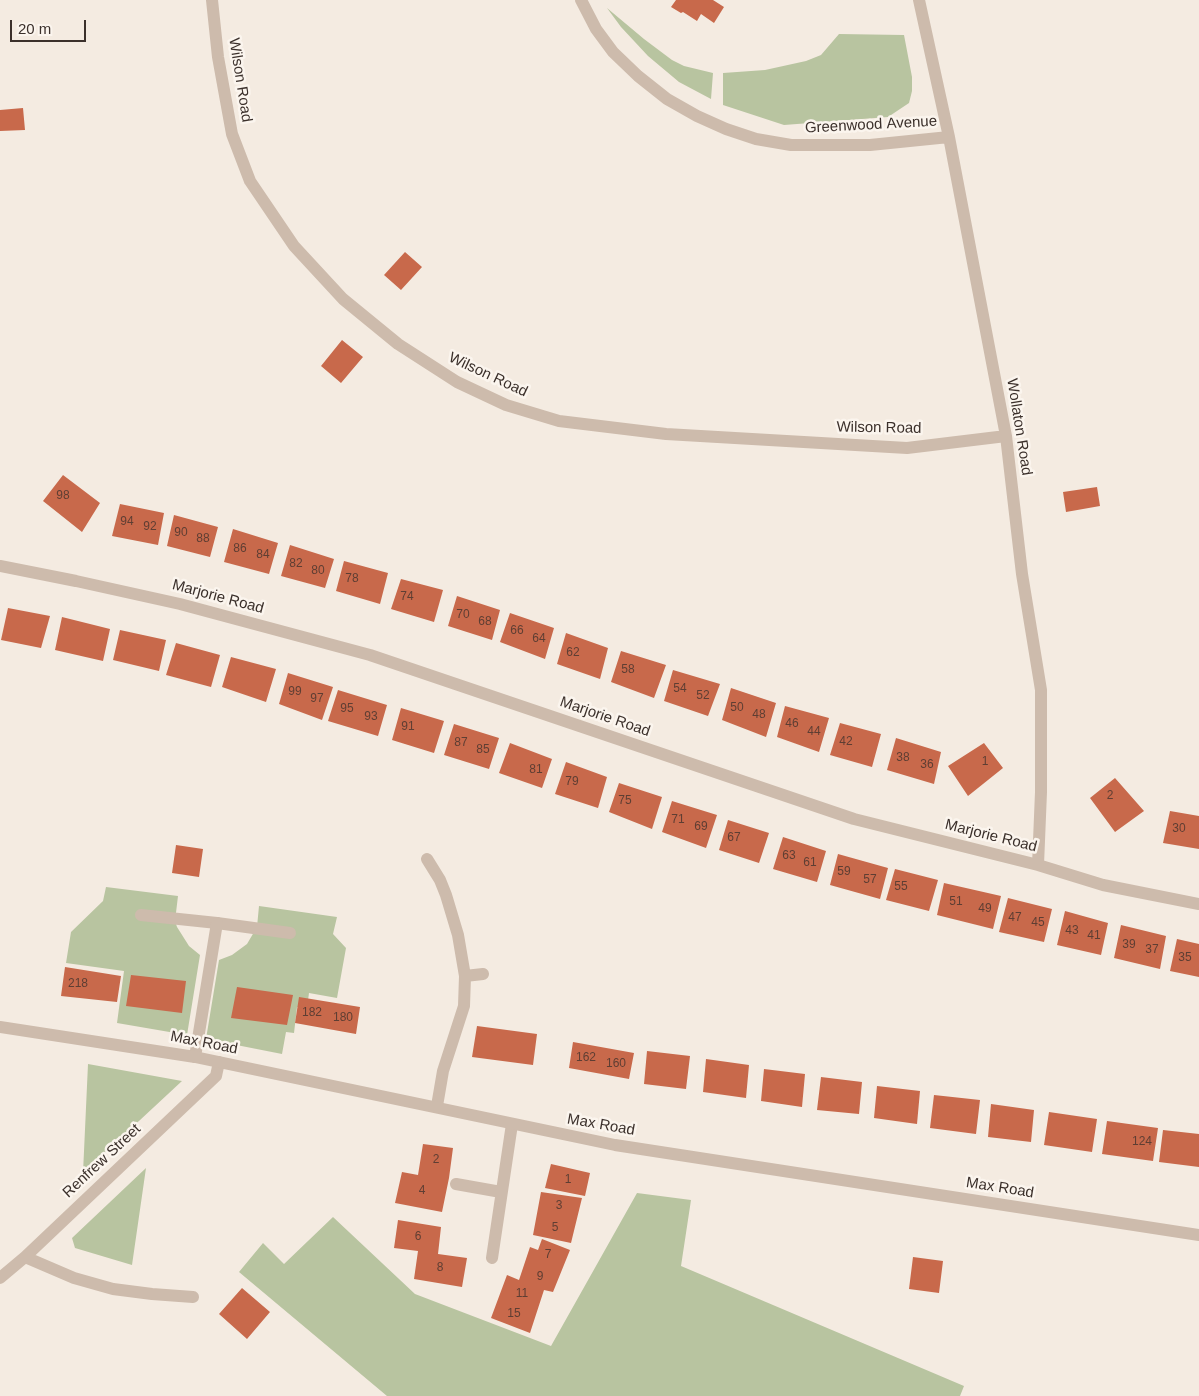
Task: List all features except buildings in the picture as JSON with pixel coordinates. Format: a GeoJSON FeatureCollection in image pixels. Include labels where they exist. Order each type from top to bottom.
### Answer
{"type":"FeatureCollection","features":[{"type":"Feature","properties":{"kind":"street","name":"Wilson Road"},"geometry":{"type":"LineString","coordinates":[[212,0],[218,57],[232,134],[250,181],[294,246],[343,299],[398,344],[457,382],[506,405],[559,421],[666,434],[907,448],[1006,436]]}},
{"type":"Feature","properties":{"kind":"street","name":"Greenwood Avenue"},"geometry":{"type":"LineString","coordinates":[[581,0],[602,37],[613,52],[638,76],[667,99],[697,116],[726,129],[756,139],[791,145],[870,145],[949,137]]}},
{"type":"Feature","properties":{"kind":"street","name":"Wollaton Road"},"geometry":{"type":"LineString","coordinates":[[919,0],[949,137],[1006,436],[1022,574],[1040,690],[1041,792],[1038,864]]}},
{"type":"Feature","properties":{"kind":"street","name":"Marjorie Road"},"geometry":{"type":"LineString","coordinates":[[0,566],[180,604],[370,655],[854,819],[1038,864],[1104,885],[1199,904]]}},
{"type":"Feature","properties":{"kind":"street"},"geometry":{"type":"LineString","coordinates":[[427,859],[440,880],[446,895],[458,935],[465,976],[464,1006],[443,1071],[437,1106]]}},
{"type":"Feature","properties":{"kind":"street"},"geometry":{"type":"LineString","coordinates":[[141,915],[290,933]]}},
{"type":"Feature","properties":{"kind":"street"},"geometry":{"type":"LineString","coordinates":[[195,1057],[217,923]]}},
{"type":"Feature","properties":{"kind":"street"},"geometry":{"type":"LineString","coordinates":[[465,976],[482,974]]}},
{"type":"Feature","properties":{"kind":"street","name":"Max Road"},"geometry":{"type":"LineString","coordinates":[[0,1027],[195,1057],[437,1106],[512,1124],[615,1145],[1199,1235]]}},
{"type":"Feature","properties":{"kind":"street","name":"Renfrew Street"},"geometry":{"type":"LineString","coordinates":[[0,1278],[25,1257],[216,1076],[219,1062]]}},
{"type":"Feature","properties":{"kind":"street"},"geometry":{"type":"LineString","coordinates":[[492,1258],[512,1124]]}},
{"type":"Feature","properties":{"kind":"street"},"geometry":{"type":"LineString","coordinates":[[456,1184],[501,1192]]}},
{"type":"Feature","properties":{"kind":"street"},"geometry":{"type":"LineString","coordinates":[[25,1257],[74,1278],[113,1289],[193,1297]]}},
{"type":"Feature","properties":{"kind":"green space"},"geometry":{"type":"Polygon","coordinates":[[[607,8],[672,60],[684,66],[713,73],[711,99],[679,82],[648,56],[621,27],[607,8]]]}},
{"type":"Feature","properties":{"kind":"green space"},"geometry":{"type":"Polygon","coordinates":[[[839,34],[904,35],[912,77],[912,91],[909,103],[888,117],[784,125],[723,105],[723,73],[765,70],[806,61],[821,55],[839,34]]]}},
{"type":"Feature","properties":{"kind":"green space"},"geometry":{"type":"Polygon","coordinates":[[[106,887],[178,896],[175,921],[177,927],[189,946],[200,955],[187,1035],[117,1023],[124,971],[66,963],[71,932],[103,901],[106,887]]]}},
{"type":"Feature","properties":{"kind":"green space"},"geometry":{"type":"Polygon","coordinates":[[[259,906],[337,917],[333,934],[346,948],[337,998],[309,993],[307,1008],[297,1007],[294,1033],[286,1032],[282,1054],[206,1039],[219,960],[232,955],[247,944],[257,927],[259,906]]]}},
{"type":"Feature","properties":{"kind":"green space"},"geometry":{"type":"Polygon","coordinates":[[[88,1064],[182,1081],[83,1173],[88,1064]]]}},
{"type":"Feature","properties":{"kind":"green space"},"geometry":{"type":"Polygon","coordinates":[[[146,1168],[132,1265],[75,1248],[72,1238],[146,1168]]]}},
{"type":"Feature","properties":{"kind":"green space"},"geometry":{"type":"Polygon","coordinates":[[[637,1193],[691,1200],[681,1266],[964,1386],[960,1396],[387,1396],[239,1272],[263,1243],[284,1264],[333,1217],[415,1294],[551,1346],[637,1193]]]}}]}
